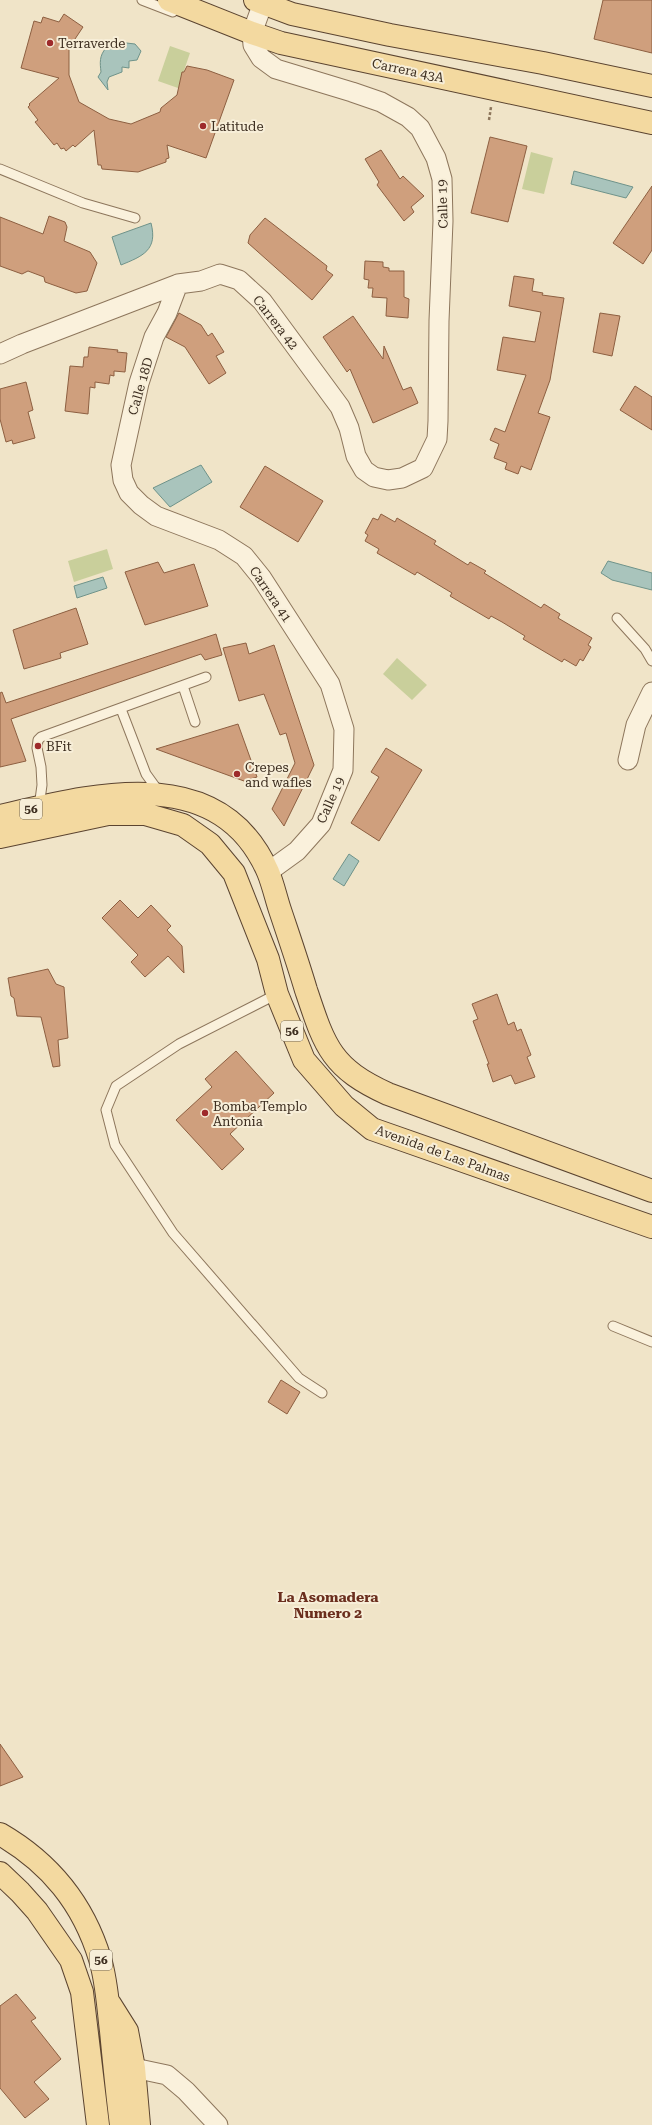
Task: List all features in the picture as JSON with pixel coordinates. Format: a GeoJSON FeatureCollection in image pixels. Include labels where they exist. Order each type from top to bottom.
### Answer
{"type":"FeatureCollection","features":[{"type":"Feature","properties":{"kind":"main road"},"geometry":{"type":"LineString","coordinates":[[265,2],[292,14],[390,35],[544,63],[652,86]]}},
{"type":"Feature","properties":{"kind":"main road","name":"Carrera 43A"},"geometry":{"type":"LineString","coordinates":[[174,8],[254,43],[281,43],[652,123]]}},
{"type":"Feature","properties":{"kind":"main road","name":"56"},"geometry":{"type":"LineString","coordinates":[[0,816],[39,807],[130,792],[161,794],[212,810],[242,831],[268,872],[321,1032],[335,1058],[346,1071],[365,1084],[388,1094],[652,1191]]}},
{"type":"Feature","properties":{"kind":"main road","name":"Avenida de Las Palmas"},"geometry":{"type":"LineString","coordinates":[[0,837],[108,814],[145,814],[183,825],[210,844],[234,873],[268,959],[277,994],[304,1060],[344,1106],[372,1129],[605,1209],[652,1228]]}},
{"type":"Feature","properties":{"kind":"main road","name":"56"},"geometry":{"type":"LineString","coordinates":[[0,1834],[24,1848],[47,1867],[69,1894],[92,1935],[101,1961],[108,2001],[121,2125]]}},
{"type":"Feature","properties":{"kind":"main road","name":"56"},"geometry":{"type":"LineString","coordinates":[[0,1873],[37,1911],[71,1960],[82,1992],[98,2125]]}},
{"type":"Feature","properties":{"kind":"main road"},"geometry":{"type":"LineString","coordinates":[[108,2001],[127,2031],[134,2068],[139,2125]]}},
{"type":"Feature","properties":{"kind":"street"},"geometry":{"type":"LineString","coordinates":[[254,43],[265,2]]}},
{"type":"Feature","properties":{"kind":"street","name":"Calle 19"},"geometry":{"type":"LineString","coordinates":[[254,43],[261,58],[276,69],[381,102],[408,118],[420,128],[436,158],[442,179],[443,221],[439,321],[438,422],[437,439],[423,468]]}},
{"type":"Feature","properties":{"kind":"street","name":"Carrera 42"},"geometry":{"type":"LineString","coordinates":[[0,354],[22,344],[178,284],[200,281],[220,274],[239,280],[262,302],[340,407],[349,428],[356,456],[364,470],[374,476],[388,480],[402,478],[423,468]]}},
{"type":"Feature","properties":{"kind":"street","name":"Calle 18D"},"geometry":{"type":"LineString","coordinates":[[129,493],[123,480],[121,465],[126,438],[154,337],[167,313],[178,284]]}},
{"type":"Feature","properties":{"kind":"street","name":"Carrera 41"},"geometry":{"type":"LineString","coordinates":[[129,493],[141,506],[156,516],[219,540],[244,556],[261,576],[330,684]]}},
{"type":"Feature","properties":{"kind":"street","name":"Calle 19"},"geometry":{"type":"LineString","coordinates":[[268,872],[297,851],[321,824],[343,770],[344,729],[330,684]]}},
{"type":"Feature","properties":{"kind":"street"},"geometry":{"type":"LineString","coordinates":[[628,760],[636,726],[652,692]]}},
{"type":"Feature","properties":{"kind":"street"},"geometry":{"type":"LineString","coordinates":[[134,2068],[167,2075],[186,2090],[218,2125]]}},
{"type":"Feature","properties":{"kind":"lane"},"geometry":{"type":"LineString","coordinates":[[142,0],[174,8]]}},
{"type":"Feature","properties":{"kind":"lane"},"geometry":{"type":"LineString","coordinates":[[0,169],[83,203],[135,218]]}},
{"type":"Feature","properties":{"kind":"lane"},"geometry":{"type":"LineString","coordinates":[[617,618],[645,648],[652,661]]}},
{"type":"Feature","properties":{"kind":"lane"},"geometry":{"type":"LineString","coordinates":[[39,807],[42,785],[41,767],[37,748],[38,740],[41,736],[121,709],[206,677]]}},
{"type":"Feature","properties":{"kind":"lane"},"geometry":{"type":"LineString","coordinates":[[183,686],[195,722]]}},
{"type":"Feature","properties":{"kind":"lane"},"geometry":{"type":"LineString","coordinates":[[121,709],[146,774],[161,794]]}},
{"type":"Feature","properties":{"kind":"lane"},"geometry":{"type":"LineString","coordinates":[[277,994],[179,1044],[116,1086],[106,1110],[115,1145],[173,1232],[299,1378],[322,1393]]}},
{"type":"Feature","properties":{"kind":"lane"},"geometry":{"type":"LineString","coordinates":[[612,1326],[652,1342]]}},
{"type":"Feature","properties":{"kind":"green space"},"geometry":{"type":"Polygon","coordinates":[[[170,46],[190,53],[178,88],[158,81],[170,46]]]}},
{"type":"Feature","properties":{"kind":"green space"},"geometry":{"type":"Polygon","coordinates":[[[531,152],[553,158],[544,194],[522,189],[531,152]]]}},
{"type":"Feature","properties":{"kind":"green space"},"geometry":{"type":"Polygon","coordinates":[[[107,549],[113,569],[74,582],[68,561],[107,549]]]}},
{"type":"Feature","properties":{"kind":"green space"},"geometry":{"type":"Polygon","coordinates":[[[397,658],[427,685],[412,700],[383,674],[397,658]]]}},
{"type":"Feature","properties":{"kind":"water"},"geometry":{"type":"Polygon","coordinates":[[[118,42],[135,44],[141,51],[137,60],[129,61],[129,68],[122,67],[122,72],[109,77],[107,82],[108,90],[98,77],[101,72],[101,57],[106,48],[107,49],[118,42]]]}},
{"type":"Feature","properties":{"kind":"water"},"geometry":{"type":"Polygon","coordinates":[[[574,171],[633,187],[626,198],[571,184],[574,171]]]}},
{"type":"Feature","properties":{"kind":"water"},"geometry":{"type":"Polygon","coordinates":[[[151,223],[153,232],[152,240],[147,251],[121,265],[112,237],[151,223]]]}},
{"type":"Feature","properties":{"kind":"water"},"geometry":{"type":"Polygon","coordinates":[[[201,465],[212,482],[170,507],[153,488],[201,465]]]}},
{"type":"Feature","properties":{"kind":"water"},"geometry":{"type":"Polygon","coordinates":[[[608,561],[652,573],[652,590],[612,580],[601,573],[608,561]]]}},
{"type":"Feature","properties":{"kind":"water"},"geometry":{"type":"Polygon","coordinates":[[[103,577],[107,588],[77,598],[74,586],[103,577]]]}},
{"type":"Feature","properties":{"kind":"water"},"geometry":{"type":"Polygon","coordinates":[[[349,854],[359,861],[344,886],[333,879],[349,854]]]}},
{"type":"Feature","properties":{"kind":"building"},"geometry":{"type":"Polygon","coordinates":[[[603,0],[652,0],[652,53],[594,39],[603,0]]]}},
{"type":"Feature","properties":{"kind":"building"},"geometry":{"type":"Polygon","coordinates":[[[64,14],[83,27],[69,48],[69,75],[79,102],[109,119],[131,124],[160,112],[161,108],[177,95],[182,72],[184,72],[187,66],[207,70],[234,80],[206,158],[167,145],[169,158],[166,159],[166,162],[138,172],[102,169],[101,165],[98,165],[94,130],[75,147],[73,145],[66,151],[64,148],[61,149],[57,143],[54,145],[35,122],[38,120],[28,107],[30,105],[29,104],[59,78],[21,68],[34,21],[41,23],[43,17],[59,22],[64,14]]]}},
{"type":"Feature","properties":{"kind":"building"},"geometry":{"type":"Polygon","coordinates":[[[490,137],[527,146],[508,222],[471,213],[490,137]]]}},
{"type":"Feature","properties":{"kind":"building"},"geometry":{"type":"Polygon","coordinates":[[[381,150],[400,179],[403,176],[424,196],[411,207],[414,212],[404,221],[377,185],[379,182],[365,159],[381,150]]]}},
{"type":"Feature","properties":{"kind":"building"},"geometry":{"type":"Polygon","coordinates":[[[652,186],[652,250],[643,264],[613,243],[652,186]]]}},
{"type":"Feature","properties":{"kind":"building"},"geometry":{"type":"Polygon","coordinates":[[[49,216],[65,222],[67,227],[64,241],[90,252],[97,263],[87,291],[76,293],[45,282],[44,277],[28,271],[22,274],[0,266],[0,217],[43,234],[49,216]]]}},
{"type":"Feature","properties":{"kind":"building"},"geometry":{"type":"Polygon","coordinates":[[[265,218],[327,266],[326,270],[333,275],[312,300],[248,243],[250,235],[265,218]]]}},
{"type":"Feature","properties":{"kind":"building"},"geometry":{"type":"Polygon","coordinates":[[[365,261],[383,262],[383,267],[389,268],[389,271],[404,271],[404,297],[409,299],[408,318],[386,316],[387,298],[372,297],[373,288],[368,288],[369,280],[364,279],[365,261]]]}},
{"type":"Feature","properties":{"kind":"building"},"geometry":{"type":"Polygon","coordinates":[[[514,276],[534,279],[532,291],[543,293],[542,295],[564,298],[550,380],[538,413],[550,417],[531,470],[521,466],[518,474],[505,469],[507,463],[494,458],[499,444],[490,440],[495,428],[505,432],[526,375],[497,370],[503,337],[535,342],[541,312],[509,306],[514,276]]]}},
{"type":"Feature","properties":{"kind":"building"},"geometry":{"type":"Polygon","coordinates":[[[179,313],[201,325],[208,336],[212,333],[224,352],[216,356],[226,373],[209,384],[185,347],[166,337],[179,313]]]}},
{"type":"Feature","properties":{"kind":"building"},"geometry":{"type":"Polygon","coordinates":[[[600,313],[620,316],[612,356],[593,352],[600,313]]]}},
{"type":"Feature","properties":{"kind":"building"},"geometry":{"type":"Polygon","coordinates":[[[353,316],[383,359],[384,346],[403,390],[411,387],[418,403],[373,423],[350,369],[347,372],[323,337],[353,316]]]}},
{"type":"Feature","properties":{"kind":"building"},"geometry":{"type":"Polygon","coordinates":[[[89,347],[118,350],[117,352],[127,353],[125,372],[114,371],[114,376],[110,375],[109,384],[95,382],[95,388],[90,387],[88,414],[65,411],[70,366],[83,367],[84,357],[88,357],[89,347]]]}},
{"type":"Feature","properties":{"kind":"building"},"geometry":{"type":"Polygon","coordinates":[[[26,382],[33,410],[28,412],[35,438],[13,444],[12,440],[6,442],[0,419],[0,389],[26,382]]]}},
{"type":"Feature","properties":{"kind":"building"},"geometry":{"type":"Polygon","coordinates":[[[635,386],[652,397],[652,430],[620,410],[635,386]]]}},
{"type":"Feature","properties":{"kind":"building"},"geometry":{"type":"Polygon","coordinates":[[[265,466],[323,501],[298,542],[240,507],[265,466]]]}},
{"type":"Feature","properties":{"kind":"building"},"geometry":{"type":"Polygon","coordinates":[[[381,514],[395,522],[397,518],[436,541],[434,544],[468,565],[470,562],[486,571],[484,573],[541,608],[544,604],[560,614],[558,618],[592,638],[588,645],[591,647],[583,661],[580,659],[576,666],[564,659],[562,662],[523,639],[525,636],[502,622],[491,616],[489,619],[450,596],[452,593],[417,572],[415,575],[377,553],[379,549],[365,541],[368,535],[365,533],[373,518],[378,520],[381,514]]]}},
{"type":"Feature","properties":{"kind":"building"},"geometry":{"type":"Polygon","coordinates":[[[158,562],[164,573],[194,564],[208,606],[145,625],[125,572],[158,562]]]}},
{"type":"Feature","properties":{"kind":"building"},"geometry":{"type":"Polygon","coordinates":[[[76,608],[88,644],[60,653],[61,658],[24,669],[13,630],[76,608]]]}},
{"type":"Feature","properties":{"kind":"building"},"geometry":{"type":"Polygon","coordinates":[[[216,634],[222,655],[205,660],[201,654],[11,719],[26,761],[0,767],[0,693],[2,692],[6,703],[216,634]]]}},
{"type":"Feature","properties":{"kind":"building"},"geometry":{"type":"Polygon","coordinates":[[[246,643],[249,654],[274,645],[314,765],[284,826],[272,809],[295,763],[286,733],[280,735],[264,694],[239,701],[223,648],[246,643]]]}},
{"type":"Feature","properties":{"kind":"building"},"geometry":{"type":"Polygon","coordinates":[[[238,724],[257,777],[244,781],[156,749],[238,724]]]}},
{"type":"Feature","properties":{"kind":"building"},"geometry":{"type":"Polygon","coordinates":[[[386,748],[422,770],[379,841],[351,823],[379,777],[371,772],[386,748]]]}},
{"type":"Feature","properties":{"kind":"building"},"geometry":{"type":"Polygon","coordinates":[[[120,900],[138,918],[151,905],[171,926],[167,930],[182,946],[184,973],[168,956],[145,977],[131,962],[138,955],[102,918],[120,900]]]}},
{"type":"Feature","properties":{"kind":"building"},"geometry":{"type":"Polygon","coordinates":[[[48,969],[56,984],[64,987],[68,1038],[58,1040],[60,1066],[53,1067],[41,1017],[17,1016],[14,998],[11,996],[8,978],[48,969]]]}},
{"type":"Feature","properties":{"kind":"building"},"geometry":{"type":"Polygon","coordinates":[[[497,994],[508,1025],[514,1022],[517,1031],[521,1029],[531,1055],[527,1057],[535,1077],[515,1084],[511,1075],[493,1082],[487,1064],[489,1064],[473,1021],[478,1019],[472,1004],[497,994]]]}},
{"type":"Feature","properties":{"kind":"building","name":"Bomba Templo Antonia"},"geometry":{"type":"Polygon","coordinates":[[[236,1051],[274,1093],[230,1134],[244,1149],[222,1170],[176,1120],[212,1087],[205,1079],[236,1051]]]}},
{"type":"Feature","properties":{"kind":"building"},"geometry":{"type":"Polygon","coordinates":[[[281,1380],[300,1392],[287,1414],[268,1402],[281,1380]]]}},
{"type":"Feature","properties":{"kind":"building"},"geometry":{"type":"Polygon","coordinates":[[[0,1744],[23,1777],[0,1786],[0,1744]]]}},
{"type":"Feature","properties":{"kind":"building"},"geometry":{"type":"Polygon","coordinates":[[[16,1994],[36,2018],[31,2021],[61,2059],[34,2082],[49,2099],[25,2118],[0,2088],[0,2006],[16,1994]]]}},
{"type":"Feature","properties":{"kind":"place","name":"Terraverde"},"geometry":{"type":"Point","coordinates":[50,43]}},
{"type":"Feature","properties":{"kind":"place","name":"Latitude"},"geometry":{"type":"Point","coordinates":[203,126]}},
{"type":"Feature","properties":{"kind":"place","name":"BFit"},"geometry":{"type":"Point","coordinates":[38,746]}},
{"type":"Feature","properties":{"kind":"place","name":"Crepes and wafles"},"geometry":{"type":"Point","coordinates":[237,774]}},
{"type":"Feature","properties":{"kind":"place","name":"Bomba Templo Antonia"},"geometry":{"type":"Point","coordinates":[205,1113]}},
{"type":"Feature","properties":{"kind":"district","name":"La Asomadera Numero 2"},"geometry":{"type":"Point","coordinates":[328,1606]}}]}
